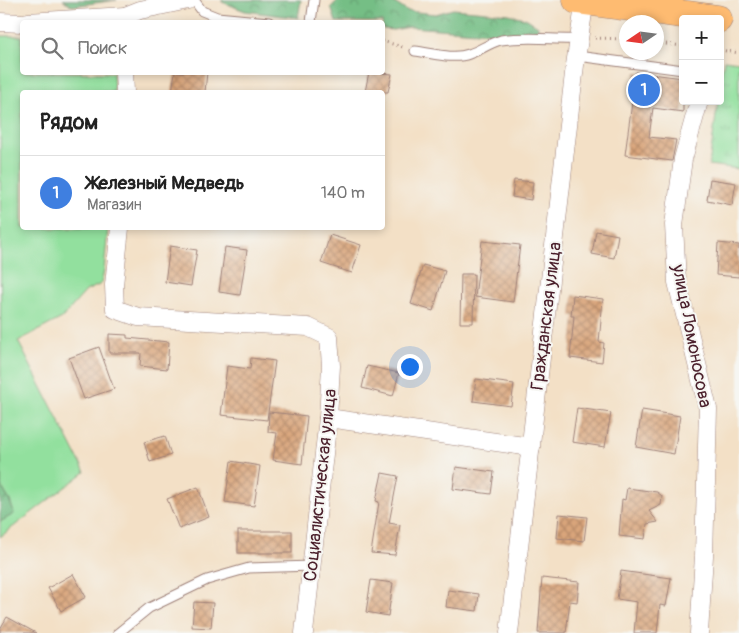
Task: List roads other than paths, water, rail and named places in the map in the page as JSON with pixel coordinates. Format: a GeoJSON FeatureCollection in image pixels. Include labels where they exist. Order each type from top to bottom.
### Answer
{"type":"FeatureCollection","features":[{"type":"Feature","properties":{"kind":"main road"},"geometry":{"type":"LineString","coordinates":[[582,0],[689,15]]}},
{"type":"Feature","properties":{"kind":"main road"},"geometry":{"type":"LineString","coordinates":[[724,20],[739,22]]}},
{"type":"Feature","properties":{"kind":"street"},"geometry":{"type":"LineString","coordinates":[[93,20],[125,19],[140,10],[188,0]]}},
{"type":"Feature","properties":{"kind":"street","name":"Гражданская улица"},"geometry":{"type":"LineString","coordinates":[[509,633],[582,0]]}},
{"type":"Feature","properties":{"kind":"street"},"geometry":{"type":"LineString","coordinates":[[0,22],[20,23]]}},
{"type":"Feature","properties":{"kind":"street"},"geometry":{"type":"LineString","coordinates":[[124,75],[125,90]]}},
{"type":"Feature","properties":{"kind":"street","name":"улица Ломоносова"},"geometry":{"type":"LineString","coordinates":[[698,105],[683,158],[674,225],[677,282],[708,409],[704,556],[698,633]]}},
{"type":"Feature","properties":{"kind":"street","name":"Социалистическая улица"},"geometry":{"type":"LineString","coordinates":[[120,230],[114,285],[115,309],[138,317],[308,327],[329,337],[331,366],[328,418],[304,633]]}},
{"type":"Feature","properties":{"kind":"street"},"geometry":{"type":"LineString","coordinates":[[328,418],[531,448]]}},
{"type":"Feature","properties":{"kind":"lane"},"geometry":{"type":"LineString","coordinates":[[194,0],[202,12],[217,16],[252,20]]}},
{"type":"Feature","properties":{"kind":"lane"},"geometry":{"type":"LineString","coordinates":[[311,20],[314,0]]}},
{"type":"Feature","properties":{"kind":"lane"},"geometry":{"type":"LineString","coordinates":[[415,51],[453,57],[468,55],[487,44],[502,40],[530,38],[560,40],[578,47],[679,69]]}},
{"type":"Feature","properties":{"kind":"lane"},"geometry":{"type":"LineString","coordinates":[[118,633],[149,608],[207,580],[249,568],[312,566]]}},
{"type":"Feature","properties":{"kind":"place","name":"Железный Медведь"},"geometry":{"type":"Point","coordinates":[644,90]}}]}
